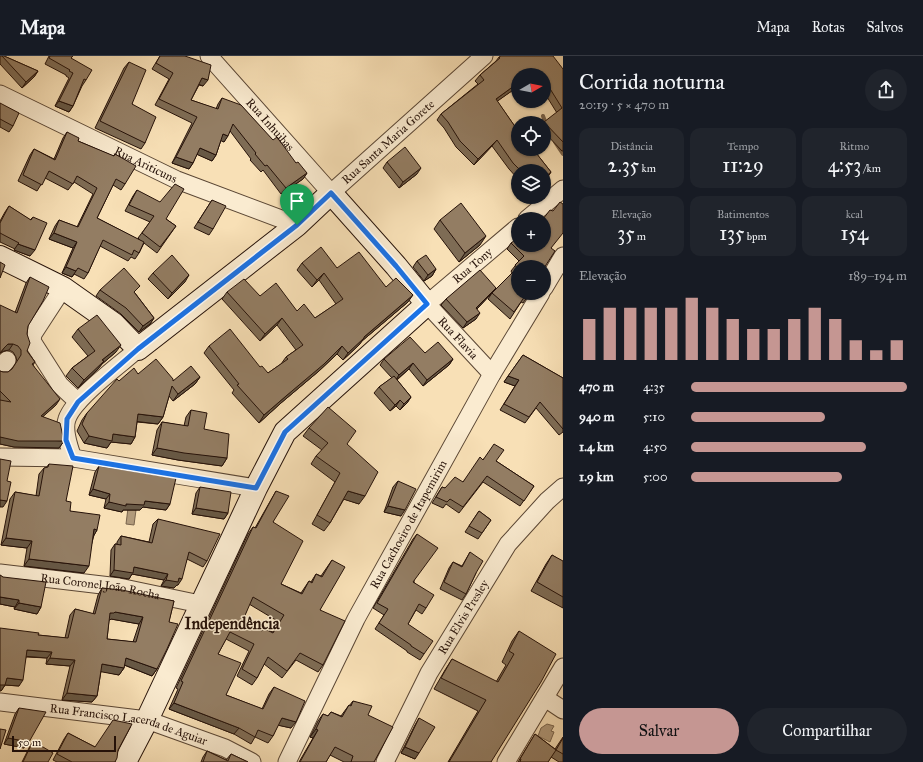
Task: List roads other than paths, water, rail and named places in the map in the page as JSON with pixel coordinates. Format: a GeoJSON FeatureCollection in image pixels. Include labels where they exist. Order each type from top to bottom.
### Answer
{"type":"FeatureCollection","features":[{"type":"Feature","properties":{"kind":"street","name":"Rua Inhuibas"},"geometry":{"type":"LineString","coordinates":[[209,56],[331,193]]}},
{"type":"Feature","properties":{"kind":"street","name":"Rua Santa Maria Gorete"},"geometry":{"type":"LineString","coordinates":[[73,458],[66,440],[67,419],[78,402],[138,349],[297,225],[484,56]]}},
{"type":"Feature","properties":{"kind":"street","name":"Rua Ariticuns"},"geometry":{"type":"LineString","coordinates":[[0,94],[178,180],[297,225]]}},
{"type":"Feature","properties":{"kind":"street"},"geometry":{"type":"LineString","coordinates":[[535,212],[563,189]]}},
{"type":"Feature","properties":{"kind":"street","name":"Rua Flavia"},"geometry":{"type":"LineString","coordinates":[[331,193],[396,266],[427,304],[492,374]]}},
{"type":"Feature","properties":{"kind":"street","name":"Rua Tony"},"geometry":{"type":"LineString","coordinates":[[427,304],[511,233]]}},
{"type":"Feature","properties":{"kind":"street"},"geometry":{"type":"LineString","coordinates":[[551,276],[563,256]]}},
{"type":"Feature","properties":{"kind":"street"},"geometry":{"type":"LineString","coordinates":[[0,257],[63,288],[114,324],[138,349]]}},
{"type":"Feature","properties":{"kind":"street"},"geometry":{"type":"LineString","coordinates":[[63,288],[33,334],[32,341],[60,385],[78,402]]}},
{"type":"Feature","properties":{"kind":"street","name":"Rua Cachoeiro de Itapemirim"},"geometry":{"type":"LineString","coordinates":[[287,762],[356,619],[492,374],[537,300]]}},
{"type":"Feature","properties":{"kind":"street"},"geometry":{"type":"LineString","coordinates":[[125,762],[147,720],[200,604],[256,488],[285,432],[427,304]]}},
{"type":"Feature","properties":{"kind":"street"},"geometry":{"type":"LineString","coordinates":[[0,457],[73,458],[256,488]]}},
{"type":"Feature","properties":{"kind":"street","name":"Rua Elvis Presley"},"geometry":{"type":"LineString","coordinates":[[385,762],[429,673],[504,550],[547,501],[563,487]]}},
{"type":"Feature","properties":{"kind":"street","name":"Rua Coronel João Rocha"},"geometry":{"type":"LineString","coordinates":[[0,573],[119,587],[200,604]]}},
{"type":"Feature","properties":{"kind":"street"},"geometry":{"type":"LineString","coordinates":[[506,762],[563,667]]}},
{"type":"Feature","properties":{"kind":"street"},"geometry":{"type":"LineString","coordinates":[[545,698],[563,710]]}},
{"type":"Feature","properties":{"kind":"street","name":"Rua Francisco Lacerda de Aguiar"},"geometry":{"type":"LineString","coordinates":[[0,702],[147,720],[225,748],[252,762]]}},
{"type":"Feature","properties":{"kind":"waterway"},"geometry":{"type":"LineString","coordinates":[[555,142],[563,154]]}},
{"type":"Feature","properties":{"kind":"district","name":"Independência"},"geometry":{"type":"Point","coordinates":[232,623]}}]}
